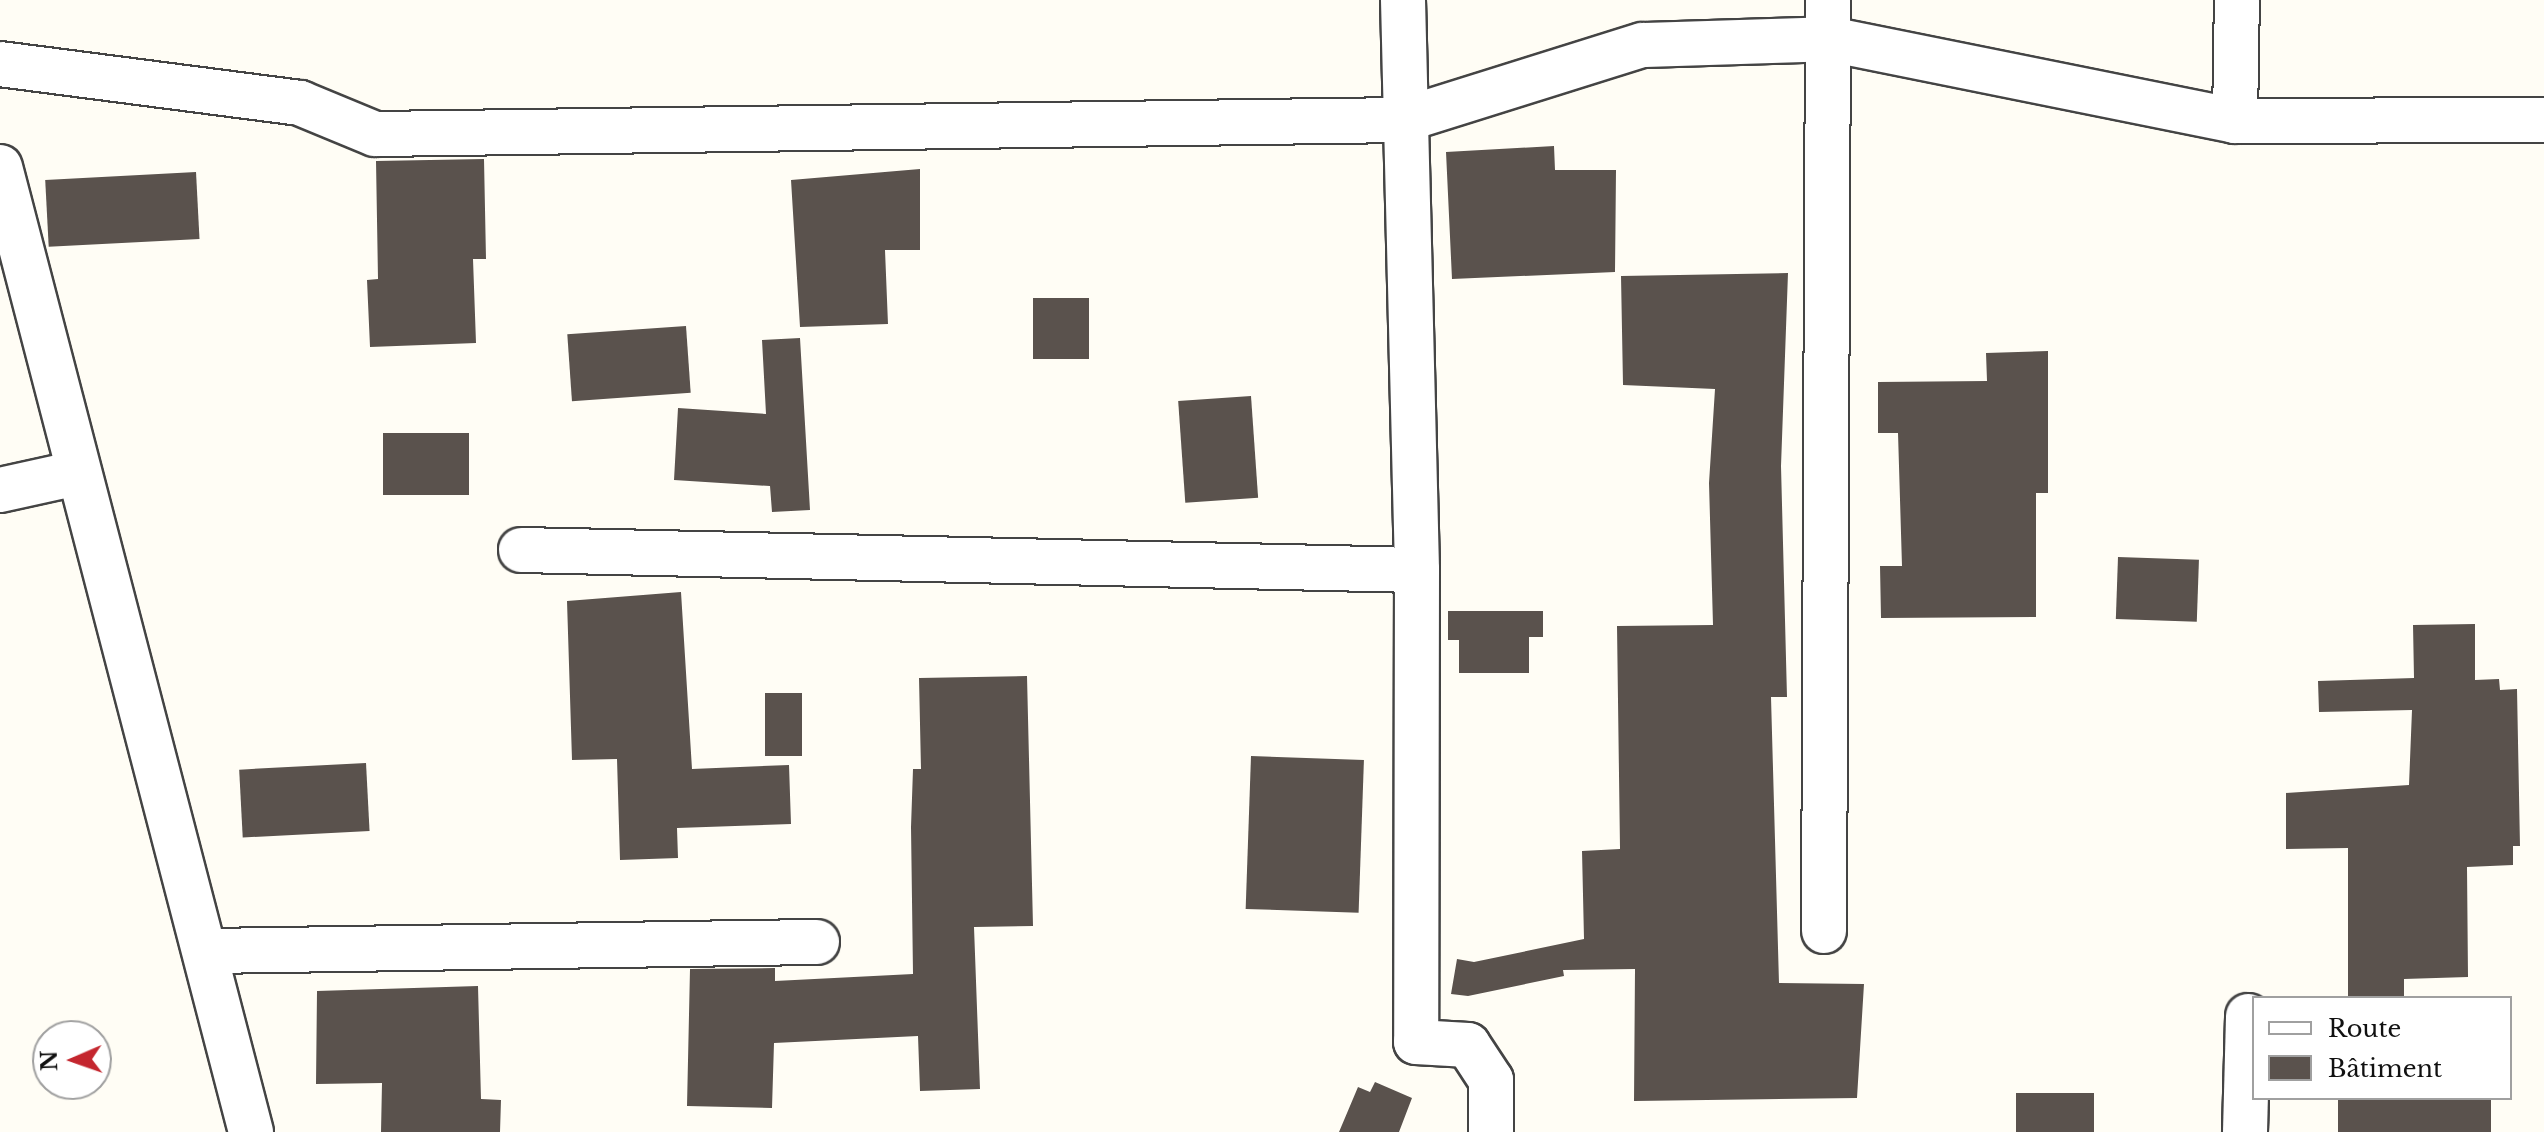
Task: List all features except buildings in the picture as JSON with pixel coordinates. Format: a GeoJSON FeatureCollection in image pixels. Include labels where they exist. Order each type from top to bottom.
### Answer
{"type":"FeatureCollection","features":[{"type":"Feature","properties":{"kind":"street"},"geometry":{"type":"LineString","coordinates":[[1403,0],[1403,120],[1417,570],[1416,1042],[1468,1045],[1491,1080],[1491,1132]]}},
{"type":"Feature","properties":{"kind":"street"},"geometry":{"type":"LineString","coordinates":[[2235,121],[2237,0]]}},
{"type":"Feature","properties":{"kind":"street"},"geometry":{"type":"LineString","coordinates":[[1824,931],[1828,19]]}},
{"type":"Feature","properties":{"kind":"street"},"geometry":{"type":"LineString","coordinates":[[0,64],[300,103],[375,134],[1403,120],[1643,45],[1828,19],[2235,121],[2544,120]]}},
{"type":"Feature","properties":{"kind":"street"},"geometry":{"type":"LineString","coordinates":[[0,167],[77,473],[208,951],[251,1132]]}},
{"type":"Feature","properties":{"kind":"street"},"geometry":{"type":"LineString","coordinates":[[0,490],[77,473]]}},
{"type":"Feature","properties":{"kind":"street"},"geometry":{"type":"LineString","coordinates":[[521,550],[1417,570]]}},
{"type":"Feature","properties":{"kind":"street"},"geometry":{"type":"LineString","coordinates":[[208,951],[817,942]]}},
{"type":"Feature","properties":{"kind":"street"},"geometry":{"type":"LineString","coordinates":[[2245,1132],[2248,1016]]}}]}
